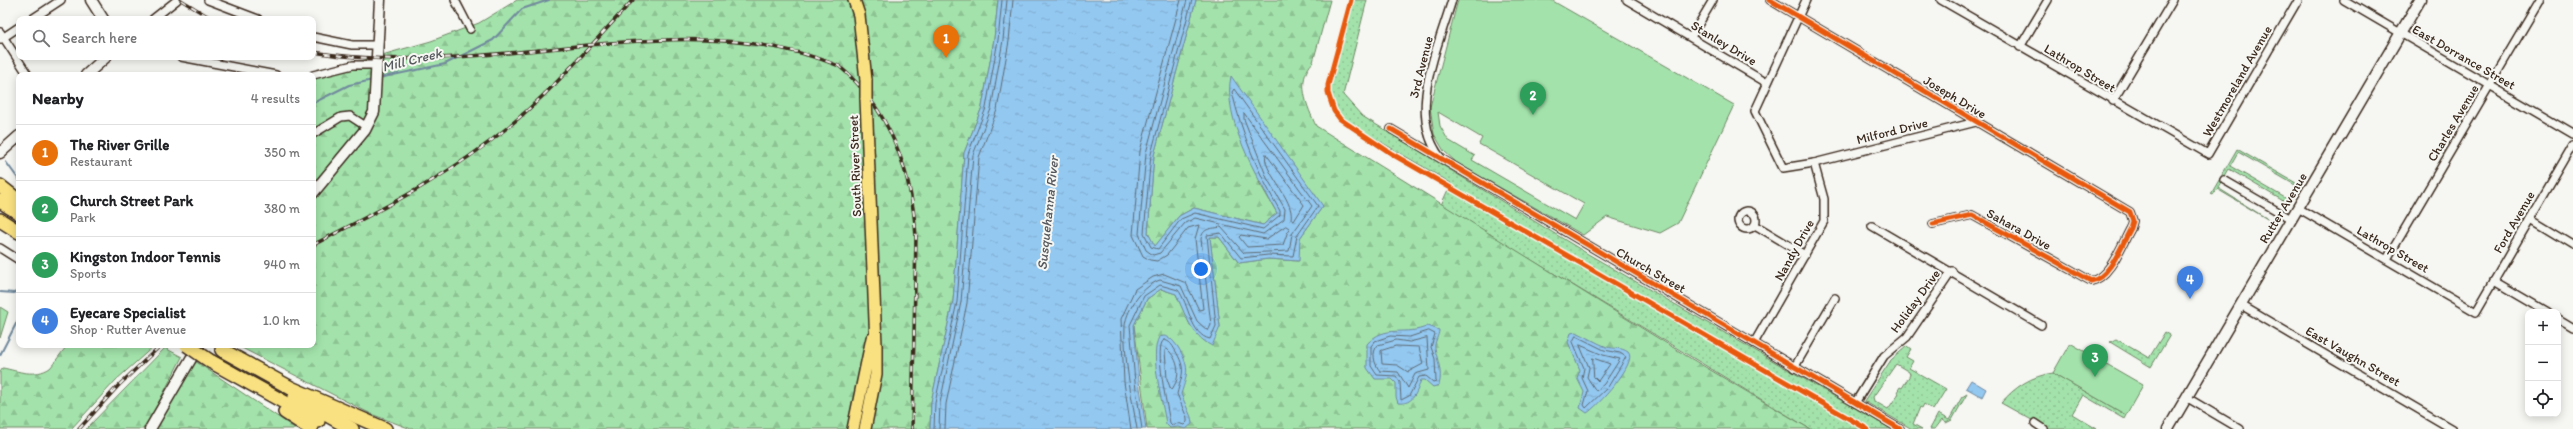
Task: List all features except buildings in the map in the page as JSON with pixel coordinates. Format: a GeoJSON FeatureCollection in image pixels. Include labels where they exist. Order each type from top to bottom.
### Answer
{"type":"FeatureCollection","features":[{"type":"Feature","properties":{"kind":"highway"},"geometry":{"type":"LineString","coordinates":[[0,186],[16,199]]}},
{"type":"Feature","properties":{"kind":"highway"},"geometry":{"type":"LineString","coordinates":[[0,201],[16,211]]}},
{"type":"Feature","properties":{"kind":"highway"},"geometry":{"type":"LineString","coordinates":[[0,220],[16,230]]}},
{"type":"Feature","properties":{"kind":"highway"},"geometry":{"type":"LineString","coordinates":[[191,348],[311,429]]}},
{"type":"Feature","properties":{"kind":"highway"},"geometry":{"type":"LineString","coordinates":[[218,348],[278,388],[336,422],[352,429]]}},
{"type":"Feature","properties":{"kind":"highway"},"geometry":{"type":"LineString","coordinates":[[218,348],[291,388],[385,429]]}},
{"type":"Feature","properties":{"kind":"highway"},"geometry":{"type":"LineString","coordinates":[[212,362],[332,429]]}},
{"type":"Feature","properties":{"kind":"main road"},"geometry":{"type":"LineString","coordinates":[[91,0],[101,16]]}},
{"type":"Feature","properties":{"kind":"main road"},"geometry":{"type":"LineString","coordinates":[[316,189],[367,127],[375,104],[380,0]]}},
{"type":"Feature","properties":{"kind":"main road","name":"South River Street"},"geometry":{"type":"LineString","coordinates":[[854,0],[860,22],[866,80],[876,374],[865,429]]}},
{"type":"Feature","properties":{"kind":"main road","name":"Rutter Avenue"},"geometry":{"type":"LineString","coordinates":[[2168,429],[2420,0]]}},
{"type":"Feature","properties":{"kind":"main road"},"geometry":{"type":"LineString","coordinates":[[89,72],[103,60]]}},
{"type":"Feature","properties":{"kind":"main road"},"geometry":{"type":"LineString","coordinates":[[0,153],[16,139]]}},
{"type":"Feature","properties":{"kind":"main road","name":"South River Street"},"geometry":{"type":"LineString","coordinates":[[853,429],[874,332]]}},
{"type":"Feature","properties":{"kind":"main road"},"geometry":{"type":"LineString","coordinates":[[150,429],[197,348]]}},
{"type":"Feature","properties":{"kind":"street"},"geometry":{"type":"LineString","coordinates":[[37,16],[61,0]]}},
{"type":"Feature","properties":{"kind":"street"},"geometry":{"type":"LineString","coordinates":[[157,16],[177,0]]}},
{"type":"Feature","properties":{"kind":"street"},"geometry":{"type":"LineString","coordinates":[[208,0],[250,16]]}},
{"type":"Feature","properties":{"kind":"street"},"geometry":{"type":"LineString","coordinates":[[455,0],[470,29]]}},
{"type":"Feature","properties":{"kind":"street","name":"3rd Avenue"},"geometry":{"type":"LineString","coordinates":[[1444,161],[1433,146],[1428,131],[1424,106],[1452,0]]}},
{"type":"Feature","properties":{"kind":"street","name":"Stanley Drive"},"geometry":{"type":"LineString","coordinates":[[1627,0],[1766,83]]}},
{"type":"Feature","properties":{"kind":"street"},"geometry":{"type":"LineString","coordinates":[[1691,37],[1713,0]]}},
{"type":"Feature","properties":{"kind":"street","name":"Joseph Drive"},"geometry":{"type":"LineString","coordinates":[[1770,0],[2130,212],[2133,221],[2131,228],[2106,270],[2099,278],[2090,281]]}},
{"type":"Feature","properties":{"kind":"street"},"geometry":{"type":"LineString","coordinates":[[1806,0],[1766,83],[1755,112],[1783,168],[1814,163]]}},
{"type":"Feature","properties":{"kind":"street","name":"Lathrop Street"},"geometry":{"type":"LineString","coordinates":[[1941,0],[2113,101],[2208,154]]}},
{"type":"Feature","properties":{"kind":"street"},"geometry":{"type":"LineString","coordinates":[[2020,47],[2048,0]]}},
{"type":"Feature","properties":{"kind":"street"},"geometry":{"type":"LineString","coordinates":[[2113,101],[2173,0]]}},
{"type":"Feature","properties":{"kind":"street","name":"Westmoreland Avenue"},"geometry":{"type":"LineString","coordinates":[[2208,154],[2298,0]]}},
{"type":"Feature","properties":{"kind":"street","name":"East Dorrance Street"},"geometry":{"type":"LineString","coordinates":[[2344,0],[2573,134]]}},
{"type":"Feature","properties":{"kind":"street","name":"Charles Avenue"},"geometry":{"type":"LineString","coordinates":[[2387,259],[2540,0]]}},
{"type":"Feature","properties":{"kind":"street"},"geometry":{"type":"LineString","coordinates":[[16,28],[1,36],[16,58]]}},
{"type":"Feature","properties":{"kind":"street"},"geometry":{"type":"LineString","coordinates":[[316,38],[352,45],[378,45]]}},
{"type":"Feature","properties":{"kind":"street"},"geometry":{"type":"LineString","coordinates":[[18,60],[26,72]]}},
{"type":"Feature","properties":{"kind":"street"},"geometry":{"type":"LineString","coordinates":[[198,60],[260,72]]}},
{"type":"Feature","properties":{"kind":"street"},"geometry":{"type":"LineString","coordinates":[[316,74],[353,65],[377,68]]}},
{"type":"Feature","properties":{"kind":"street"},"geometry":{"type":"LineString","coordinates":[[316,132],[341,117],[350,116],[367,127]]}},
{"type":"Feature","properties":{"kind":"street","name":"Milford Drive"},"geometry":{"type":"LineString","coordinates":[[1814,163],[1976,122]]}},
{"type":"Feature","properties":{"kind":"street","name":"Church Street"},"geometry":{"type":"LineString","coordinates":[[1391,129],[1794,368],[1900,429]]}},
{"type":"Feature","properties":{"kind":"street","name":"Ford Avenue"},"geometry":{"type":"LineString","coordinates":[[2476,312],[2573,145]]}},
{"type":"Feature","properties":{"kind":"street","name":"Nandy Drive"},"geometry":{"type":"LineString","coordinates":[[1754,343],[1824,222],[1824,199],[1814,163]]}},
{"type":"Feature","properties":{"kind":"street"},"geometry":{"type":"LineString","coordinates":[[2224,180],[2291,219]]}},
{"type":"Feature","properties":{"kind":"street","name":"Lathrop Street"},"geometry":{"type":"LineString","coordinates":[[2298,208],[2476,312]]}},
{"type":"Feature","properties":{"kind":"street","name":"Sahara Drive"},"geometry":{"type":"LineString","coordinates":[[1933,224],[1972,215],[2090,281]]}},
{"type":"Feature","properties":{"kind":"street"},"geometry":{"type":"LineString","coordinates":[[2530,219],[2573,245]]}},
{"type":"Feature","properties":{"kind":"street"},"geometry":{"type":"LineString","coordinates":[[1755,225],[1805,255]]}},
{"type":"Feature","properties":{"kind":"street"},"geometry":{"type":"LineString","coordinates":[[1872,226],[1952,271],[2041,325]]}},
{"type":"Feature","properties":{"kind":"street"},"geometry":{"type":"LineString","coordinates":[[0,248],[16,258]]}},
{"type":"Feature","properties":{"kind":"street","name":"Holiday Drive"},"geometry":{"type":"LineString","coordinates":[[1855,403],[1884,356],[1907,336],[1952,271]]}},
{"type":"Feature","properties":{"kind":"street"},"geometry":{"type":"LineString","coordinates":[[2494,281],[2542,309]]}},
{"type":"Feature","properties":{"kind":"street"},"geometry":{"type":"LineString","coordinates":[[1794,368],[1835,298]]}},
{"type":"Feature","properties":{"kind":"street","name":"East Vaughn Street"},"geometry":{"type":"LineString","coordinates":[[2241,305],[2452,429]]}},
{"type":"Feature","properties":{"kind":"street"},"geometry":{"type":"LineString","coordinates":[[2561,320],[2573,327]]}},
{"type":"Feature","properties":{"kind":"street"},"geometry":{"type":"LineString","coordinates":[[2186,397],[2240,429]]}},
{"type":"Feature","properties":{"kind":"street"},"geometry":{"type":"LineString","coordinates":[[2035,424],[2044,429]]}},
{"type":"Feature","properties":{"kind":"green space"},"geometry":{"type":"Polygon","coordinates":[[[517,0],[998,0],[994,39],[982,107],[964,153],[953,301],[931,402],[930,429],[411,429],[371,414],[242,348],[316,348],[316,74],[431,41],[479,23],[517,0]]]}},
{"type":"Feature","properties":{"kind":"green space"},"geometry":{"type":"Polygon","coordinates":[[[1196,0],[1330,0],[1313,62],[1308,69],[1304,85],[1306,102],[1316,126],[1690,358],[1810,429],[1147,429],[1134,325],[1147,299],[1161,289],[1176,294],[1190,325],[1220,327],[1210,237],[1219,237],[1239,263],[1268,259],[1298,261],[1300,238],[1323,206],[1259,182],[1277,213],[1263,225],[1194,208],[1179,216],[1155,247],[1148,233],[1154,155],[1196,0]]]}},
{"type":"Feature","properties":{"kind":"green space"},"geometry":{"type":"Polygon","coordinates":[[[1353,0],[1367,0],[1343,95],[1362,116],[1588,254],[1891,429],[1810,429],[1441,205],[1451,183],[1340,118],[1333,106],[1330,94],[1330,85],[1353,0]]]}},
{"type":"Feature","properties":{"kind":"green space"},"geometry":{"type":"Polygon","coordinates":[[[1458,0],[1551,0],[1734,105],[1678,223],[1660,233],[1607,217],[1583,235],[1457,163],[1444,151],[1434,134],[1430,107],[1458,0]],[[1438,112],[1440,126],[1448,140],[1475,156],[1472,160],[1575,220],[1584,204],[1479,144],[1482,138],[1438,112]]]}},
{"type":"Feature","properties":{"kind":"green space"},"geometry":{"type":"Polygon","coordinates":[[[2237,149],[2296,183],[2295,185],[2238,152],[2230,166],[2287,199],[2285,202],[2229,169],[2218,188],[2274,223],[2217,189],[2213,195],[2211,194],[2237,149]]]}},
{"type":"Feature","properties":{"kind":"green space"},"geometry":{"type":"Polygon","coordinates":[[[0,307],[8,312],[0,338],[0,307]]]}},
{"type":"Feature","properties":{"kind":"green space"},"geometry":{"type":"Polygon","coordinates":[[[2165,332],[2170,335],[2151,367],[2110,342],[2116,339],[2149,358],[2165,332]]]}},
{"type":"Feature","properties":{"kind":"green space"},"geometry":{"type":"Polygon","coordinates":[[[2070,343],[2143,385],[2126,415],[2053,373],[2070,343]]]}},
{"type":"Feature","properties":{"kind":"green space"},"geometry":{"type":"Polygon","coordinates":[[[1907,346],[1911,349],[1906,357],[1913,361],[1909,368],[1946,389],[1933,410],[1924,404],[1922,408],[1920,407],[1913,424],[1922,429],[1912,429],[1864,401],[1891,360],[1907,346]],[[1896,364],[1873,397],[1874,401],[1888,409],[1899,393],[1897,392],[1900,387],[1902,388],[1910,375],[1909,372],[1896,364]]]}},
{"type":"Feature","properties":{"kind":"green space"},"geometry":{"type":"Polygon","coordinates":[[[66,348],[152,348],[116,380],[71,429],[0,429],[0,372],[3,368],[26,373],[38,373],[50,368],[66,348]]]}},
{"type":"Feature","properties":{"kind":"green space"},"geometry":{"type":"Polygon","coordinates":[[[165,348],[182,357],[145,429],[86,429],[165,348]]]}},
{"type":"Feature","properties":{"kind":"green space"},"geometry":{"type":"Polygon","coordinates":[[[195,361],[296,429],[155,429],[195,361]]]}},
{"type":"Feature","properties":{"kind":"green space"},"geometry":{"type":"Polygon","coordinates":[[[2053,373],[2126,415],[2124,419],[2083,395],[2072,414],[2097,429],[2048,429],[2001,403],[2024,383],[2045,374],[2053,373]]]}},
{"type":"Feature","properties":{"kind":"green space"},"geometry":{"type":"Polygon","coordinates":[[[1967,394],[1952,420],[1946,423],[1942,420],[1935,429],[1930,429],[1938,414],[1949,420],[1962,397],[1967,394]]]}},
{"type":"Feature","properties":{"kind":"water","name":"Susquehanna River"},"geometry":{"type":"Polygon","coordinates":[[[998,0],[1196,0],[1154,155],[1148,233],[1155,246],[1179,216],[1194,208],[1263,225],[1277,213],[1251,165],[1236,128],[1230,93],[1231,76],[1323,206],[1300,238],[1299,261],[1268,259],[1239,263],[1219,237],[1210,237],[1220,327],[1212,346],[1194,330],[1176,294],[1161,289],[1147,299],[1134,325],[1139,381],[1146,429],[930,429],[931,402],[953,301],[964,153],[982,107],[994,39],[998,0]]]}},
{"type":"Feature","properties":{"kind":"water"},"geometry":{"type":"Polygon","coordinates":[[[1428,326],[1439,330],[1435,346],[1440,371],[1439,385],[1433,387],[1425,380],[1421,380],[1414,397],[1411,400],[1398,403],[1396,397],[1396,383],[1392,379],[1375,379],[1367,368],[1367,344],[1381,334],[1420,329],[1428,326]]]}},
{"type":"Feature","properties":{"kind":"water"},"geometry":{"type":"Polygon","coordinates":[[[1576,332],[1607,347],[1625,350],[1628,352],[1630,357],[1628,365],[1615,384],[1599,403],[1587,413],[1580,408],[1584,392],[1577,378],[1580,370],[1568,342],[1571,333],[1576,332]]]}},
{"type":"Feature","properties":{"kind":"water"},"geometry":{"type":"Polygon","coordinates":[[[1164,336],[1173,341],[1185,360],[1187,370],[1181,394],[1191,417],[1192,424],[1186,429],[1178,427],[1170,428],[1166,424],[1155,355],[1159,337],[1164,336]]]}},
{"type":"Feature","properties":{"kind":"water"},"geometry":{"type":"Polygon","coordinates":[[[1971,380],[1986,389],[1982,397],[1966,388],[1971,380]]]}},
{"type":"Feature","properties":{"kind":"waterway","name":"Mill Creek"},"geometry":{"type":"LineString","coordinates":[[379,78],[445,64],[493,40],[522,9],[549,0]]}},
{"type":"Feature","properties":{"kind":"waterway","name":"Mill Creek"},"geometry":{"type":"LineString","coordinates":[[316,102],[349,85],[373,80]]}},
{"type":"Feature","properties":{"kind":"waterway"},"geometry":{"type":"LineString","coordinates":[[6,162],[16,176]]}},
{"type":"Feature","properties":{"kind":"waterway"},"geometry":{"type":"LineString","coordinates":[[0,292],[16,292]]}},
{"type":"Feature","properties":{"kind":"waterway","name":"Mill Creek"},"geometry":{"type":"LineString","coordinates":[[0,355],[16,324]]}},
{"type":"Feature","properties":{"kind":"railway"},"geometry":{"type":"LineString","coordinates":[[181,0],[207,16]]}},
{"type":"Feature","properties":{"kind":"railway"},"geometry":{"type":"LineString","coordinates":[[316,243],[438,177],[485,145],[507,128],[540,98],[633,0]]}},
{"type":"Feature","properties":{"kind":"railway"},"geometry":{"type":"LineString","coordinates":[[316,52],[381,59],[449,58],[650,40],[715,40],[778,48],[839,66],[857,83],[885,122],[895,143],[903,166],[914,213],[916,237],[912,429]]}},
{"type":"Feature","properties":{"kind":"railway"},"geometry":{"type":"LineString","coordinates":[[79,429],[118,386],[158,348]]}},
{"type":"Feature","properties":{"kind":"cycle path"},"geometry":{"type":"LineString","coordinates":[[1351,0],[1328,85],[1328,93],[1334,111],[1340,119],[1392,154],[1867,429]]}},
{"type":"Feature","properties":{"kind":"cycle path"},"geometry":{"type":"LineString","coordinates":[[1770,0],[2130,212],[2133,221],[2131,228],[2110,267],[2098,279],[2091,281],[1972,215],[1933,224]]}},
{"type":"Feature","properties":{"kind":"cycle path"},"geometry":{"type":"LineString","coordinates":[[1391,129],[1900,429]]}},
{"type":"Feature","properties":{"kind":"place","name":"The River Grille"},"geometry":{"type":"Point","coordinates":[946,58]}},
{"type":"Feature","properties":{"kind":"place","name":"Church Street Park"},"geometry":{"type":"Point","coordinates":[1533,115]}},
{"type":"Feature","properties":{"kind":"place","name":"Eyecare Specialist"},"geometry":{"type":"Point","coordinates":[2190,299]}},
{"type":"Feature","properties":{"kind":"place","name":"Kingston Indoor Tennis"},"geometry":{"type":"Point","coordinates":[2095,377]}}]}
